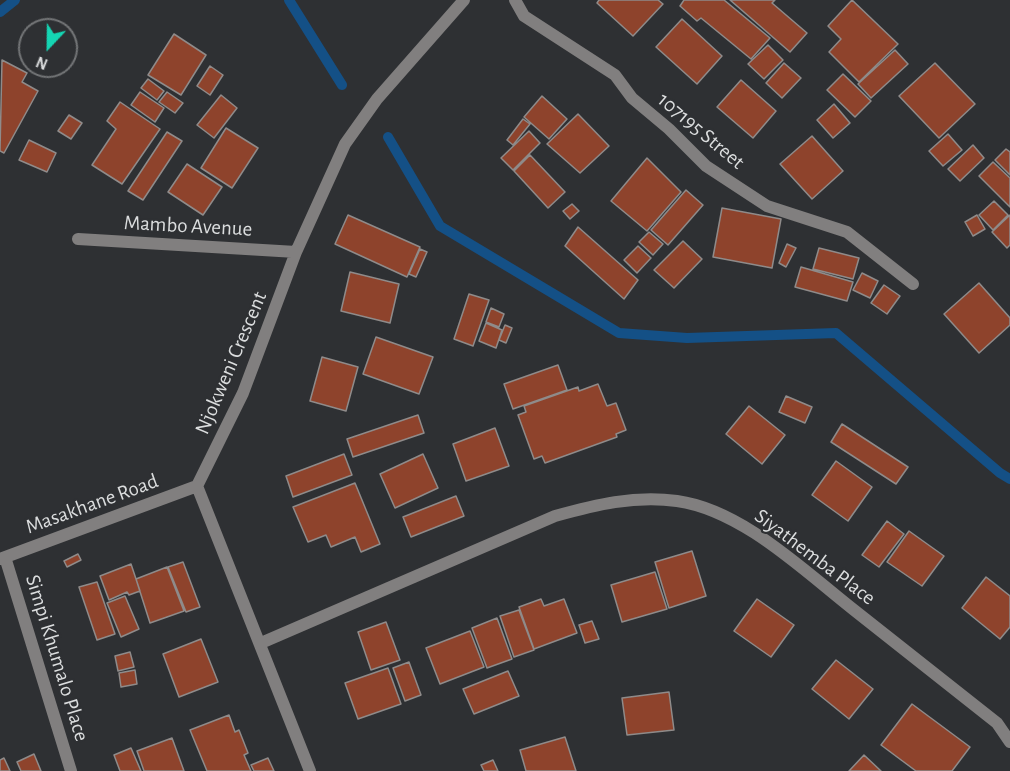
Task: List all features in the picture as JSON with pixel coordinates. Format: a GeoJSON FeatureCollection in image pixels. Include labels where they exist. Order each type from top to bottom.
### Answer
{"type":"FeatureCollection","features":[{"type":"Feature","properties":{"kind":"street","name":"Njokweni Crescent"},"geometry":{"type":"LineString","coordinates":[[197,486],[243,393],[297,252],[345,144],[378,99],[464,0]]}},
{"type":"Feature","properties":{"kind":"street","name":"107195 Street"},"geometry":{"type":"LineString","coordinates":[[515,0],[524,16],[615,75],[649,115],[669,129],[706,166],[767,206],[847,232],[913,284]]}},
{"type":"Feature","properties":{"kind":"street","name":"Mambo Avenue"},"geometry":{"type":"LineString","coordinates":[[78,239],[297,252]]}},
{"type":"Feature","properties":{"kind":"street","name":"Masakhane Road"},"geometry":{"type":"LineString","coordinates":[[2,558],[197,486]]}},
{"type":"Feature","properties":{"kind":"street"},"geometry":{"type":"LineString","coordinates":[[197,486],[310,771]]}},
{"type":"Feature","properties":{"kind":"street","name":"Siyathemba Place"},"geometry":{"type":"LineString","coordinates":[[261,643],[555,516],[600,503],[642,498],[678,501],[715,511],[770,543],[997,723],[1010,742]]}},
{"type":"Feature","properties":{"kind":"street","name":"Simpi Khumalo Place"},"geometry":{"type":"LineString","coordinates":[[2,558],[71,771]]}},
{"type":"Feature","properties":{"kind":"building"},"geometry":{"type":"Polygon","coordinates":[[[599,0],[658,0],[663,4],[633,36],[597,3],[599,0]]]}},
{"type":"Feature","properties":{"kind":"building"},"geometry":{"type":"Polygon","coordinates":[[[684,0],[724,0],[770,38],[751,59],[701,18],[697,21],[680,6],[684,0]]]}},
{"type":"Feature","properties":{"kind":"building"},"geometry":{"type":"Polygon","coordinates":[[[730,0],[775,0],[772,3],[807,33],[790,52],[730,0]]]}},
{"type":"Feature","properties":{"kind":"building"},"geometry":{"type":"Polygon","coordinates":[[[852,0],[898,44],[859,82],[829,52],[841,39],[828,26],[852,0]]]}},
{"type":"Feature","properties":{"kind":"building"},"geometry":{"type":"Polygon","coordinates":[[[682,19],[722,56],[697,84],[656,47],[682,19]]]}},
{"type":"Feature","properties":{"kind":"building"},"geometry":{"type":"Polygon","coordinates":[[[174,34],[206,55],[181,95],[148,75],[174,34]]]}},
{"type":"Feature","properties":{"kind":"building"},"geometry":{"type":"Polygon","coordinates":[[[768,45],[783,60],[764,79],[748,64],[768,45]]]}},
{"type":"Feature","properties":{"kind":"building"},"geometry":{"type":"Polygon","coordinates":[[[895,50],[908,64],[871,98],[858,84],[895,50]]]}},
{"type":"Feature","properties":{"kind":"building"},"geometry":{"type":"Polygon","coordinates":[[[2,60],[18,68],[18,78],[24,78],[22,82],[38,91],[4,153],[0,151],[2,60]]]}},
{"type":"Feature","properties":{"kind":"building"},"geometry":{"type":"Polygon","coordinates":[[[784,63],[801,78],[782,98],[766,83],[784,63]]]}},
{"type":"Feature","properties":{"kind":"building"},"geometry":{"type":"Polygon","coordinates":[[[935,63],[975,104],[939,138],[899,96],[935,63]]]}},
{"type":"Feature","properties":{"kind":"building"},"geometry":{"type":"Polygon","coordinates":[[[210,66],[223,75],[210,95],[197,86],[210,66]]]}},
{"type":"Feature","properties":{"kind":"building"},"geometry":{"type":"Polygon","coordinates":[[[843,74],[871,101],[855,117],[827,90],[843,74]]]}},
{"type":"Feature","properties":{"kind":"building"},"geometry":{"type":"Polygon","coordinates":[[[148,79],[164,91],[157,100],[141,88],[148,79]]]}},
{"type":"Feature","properties":{"kind":"building"},"geometry":{"type":"Polygon","coordinates":[[[741,80],[776,111],[753,138],[717,107],[741,80]]]}},
{"type":"Feature","properties":{"kind":"building"},"geometry":{"type":"Polygon","coordinates":[[[140,92],[164,108],[155,122],[131,105],[140,92]]]}},
{"type":"Feature","properties":{"kind":"building"},"geometry":{"type":"Polygon","coordinates":[[[167,92],[183,103],[175,113],[159,102],[167,92]]]}},
{"type":"Feature","properties":{"kind":"building"},"geometry":{"type":"Polygon","coordinates":[[[221,95],[237,108],[214,138],[197,125],[221,95]]]}},
{"type":"Feature","properties":{"kind":"building"},"geometry":{"type":"Polygon","coordinates":[[[542,96],[567,119],[549,139],[524,117],[542,96]]]}},
{"type":"Feature","properties":{"kind":"building"},"geometry":{"type":"Polygon","coordinates":[[[120,102],[160,129],[122,184],[92,165],[116,129],[107,121],[120,102]]]}},
{"type":"Feature","properties":{"kind":"building"},"geometry":{"type":"Polygon","coordinates":[[[834,104],[850,123],[833,138],[817,120],[834,104]]]}},
{"type":"Feature","properties":{"kind":"building"},"geometry":{"type":"Polygon","coordinates":[[[578,114],[609,146],[580,173],[547,144],[578,114]]]}},
{"type":"Feature","properties":{"kind":"building"},"geometry":{"type":"Polygon","coordinates":[[[69,115],[82,123],[71,139],[58,131],[69,115]]]}},
{"type":"Feature","properties":{"kind":"building"},"geometry":{"type":"Polygon","coordinates":[[[523,119],[530,124],[513,145],[507,140],[523,119]]]}},
{"type":"Feature","properties":{"kind":"building"},"geometry":{"type":"Polygon","coordinates":[[[226,128],[258,148],[232,188],[201,168],[226,128]]]}},
{"type":"Feature","properties":{"kind":"building"},"geometry":{"type":"Polygon","coordinates":[[[529,131],[540,143],[513,170],[501,158],[529,131]]]}},
{"type":"Feature","properties":{"kind":"building"},"geometry":{"type":"Polygon","coordinates":[[[167,132],[182,141],[143,200],[128,191],[167,132]]]}},
{"type":"Feature","properties":{"kind":"building"},"geometry":{"type":"Polygon","coordinates":[[[948,134],[962,150],[943,166],[929,151],[948,134]]]}},
{"type":"Feature","properties":{"kind":"building"},"geometry":{"type":"Polygon","coordinates":[[[812,136],[843,171],[812,199],[780,164],[812,136]]]}},
{"type":"Feature","properties":{"kind":"building"},"geometry":{"type":"Polygon","coordinates":[[[29,140],[56,153],[47,172],[19,160],[29,140]]]}},
{"type":"Feature","properties":{"kind":"building"},"geometry":{"type":"Polygon","coordinates":[[[973,145],[984,158],[960,181],[948,169],[973,145]]]}},
{"type":"Feature","properties":{"kind":"building"},"geometry":{"type":"Polygon","coordinates":[[[1006,149],[1010,152],[1010,175],[995,160],[1006,149]]]}},
{"type":"Feature","properties":{"kind":"building"},"geometry":{"type":"Polygon","coordinates":[[[530,155],[565,192],[548,208],[514,171],[530,155]]]}},
{"type":"Feature","properties":{"kind":"building"},"geometry":{"type":"Polygon","coordinates":[[[647,158],[681,192],[647,231],[611,201],[647,158]]]}},
{"type":"Feature","properties":{"kind":"building"},"geometry":{"type":"Polygon","coordinates":[[[993,162],[1010,178],[1010,207],[979,176],[993,162]]]}},
{"type":"Feature","properties":{"kind":"building"},"geometry":{"type":"Polygon","coordinates":[[[187,164],[222,187],[203,215],[168,192],[187,164]]]}},
{"type":"Feature","properties":{"kind":"building"},"geometry":{"type":"Polygon","coordinates":[[[686,190],[703,205],[668,245],[651,230],[686,190]]]}},
{"type":"Feature","properties":{"kind":"building"},"geometry":{"type":"Polygon","coordinates":[[[994,201],[1008,215],[993,230],[979,215],[994,201]]]}},
{"type":"Feature","properties":{"kind":"building"},"geometry":{"type":"Polygon","coordinates":[[[572,204],[579,211],[570,219],[563,211],[572,204]]]}},
{"type":"Feature","properties":{"kind":"building"},"geometry":{"type":"Polygon","coordinates":[[[722,208],[781,219],[772,268],[713,257],[722,208]]]}},
{"type":"Feature","properties":{"kind":"building"},"geometry":{"type":"Polygon","coordinates":[[[348,215],[420,247],[407,277],[335,244],[348,215]]]}},
{"type":"Feature","properties":{"kind":"building"},"geometry":{"type":"Polygon","coordinates":[[[977,215],[985,229],[973,236],[965,222],[977,215]]]}},
{"type":"Feature","properties":{"kind":"building"},"geometry":{"type":"Polygon","coordinates":[[[1010,215],[1010,245],[1007,248],[992,232],[1010,215]]]}},
{"type":"Feature","properties":{"kind":"building"},"geometry":{"type":"Polygon","coordinates":[[[578,227],[638,280],[624,299],[565,246],[578,227]]]}},
{"type":"Feature","properties":{"kind":"building"},"geometry":{"type":"Polygon","coordinates":[[[649,232],[663,244],[653,255],[639,242],[649,232]]]}},
{"type":"Feature","properties":{"kind":"building"},"geometry":{"type":"Polygon","coordinates":[[[683,241],[702,259],[674,288],[654,270],[683,241]]]}},
{"type":"Feature","properties":{"kind":"building"},"geometry":{"type":"Polygon","coordinates":[[[787,244],[796,248],[786,267],[779,263],[787,244]]]}},
{"type":"Feature","properties":{"kind":"building"},"geometry":{"type":"Polygon","coordinates":[[[638,246],[651,258],[637,273],[624,260],[638,246]]]}},
{"type":"Feature","properties":{"kind":"building"},"geometry":{"type":"Polygon","coordinates":[[[819,248],[859,258],[853,279],[813,269],[819,248]]]}},
{"type":"Feature","properties":{"kind":"building"},"geometry":{"type":"Polygon","coordinates":[[[420,249],[427,252],[416,277],[409,274],[420,249]]]}},
{"type":"Feature","properties":{"kind":"building"},"geometry":{"type":"Polygon","coordinates":[[[801,267],[853,282],[847,301],[795,287],[801,267]]]}},
{"type":"Feature","properties":{"kind":"building"},"geometry":{"type":"Polygon","coordinates":[[[350,272],[399,284],[390,323],[341,311],[350,272]]]}},
{"type":"Feature","properties":{"kind":"building"},"geometry":{"type":"Polygon","coordinates":[[[862,273],[878,281],[870,298],[853,290],[862,273]]]}},
{"type":"Feature","properties":{"kind":"building"},"geometry":{"type":"Polygon","coordinates":[[[979,283],[1010,318],[1010,325],[979,353],[944,314],[979,283]]]}},
{"type":"Feature","properties":{"kind":"building"},"geometry":{"type":"Polygon","coordinates":[[[884,285],[900,296],[887,314],[871,303],[884,285]]]}},
{"type":"Feature","properties":{"kind":"building"},"geometry":{"type":"Polygon","coordinates":[[[469,294],[489,300],[473,346],[454,339],[469,294]]]}},
{"type":"Feature","properties":{"kind":"building"},"geometry":{"type":"Polygon","coordinates":[[[491,308],[504,314],[499,327],[486,322],[491,308]]]}},
{"type":"Feature","properties":{"kind":"building"},"geometry":{"type":"Polygon","coordinates":[[[486,323],[502,330],[496,348],[479,341],[486,323]]]}},
{"type":"Feature","properties":{"kind":"building"},"geometry":{"type":"Polygon","coordinates":[[[505,325],[512,328],[506,343],[499,340],[505,325]]]}},
{"type":"Feature","properties":{"kind":"building"},"geometry":{"type":"Polygon","coordinates":[[[376,337],[433,357],[419,394],[363,374],[376,337]]]}},
{"type":"Feature","properties":{"kind":"building"},"geometry":{"type":"Polygon","coordinates":[[[322,357],[358,367],[346,411],[310,401],[322,357]]]}},
{"type":"Feature","properties":{"kind":"building"},"geometry":{"type":"Polygon","coordinates":[[[558,365],[567,390],[513,409],[504,384],[558,365]]]}},
{"type":"Feature","properties":{"kind":"building"},"geometry":{"type":"Polygon","coordinates":[[[598,384],[607,406],[616,403],[626,430],[616,434],[617,437],[545,463],[542,456],[534,459],[518,415],[526,412],[524,406],[578,387],[579,391],[598,384]]]}},
{"type":"Feature","properties":{"kind":"building"},"geometry":{"type":"Polygon","coordinates":[[[786,396],[812,407],[805,423],[779,412],[786,396]]]}},
{"type":"Feature","properties":{"kind":"building"},"geometry":{"type":"Polygon","coordinates":[[[749,406],[785,435],[762,464],[726,434],[749,406]]]}},
{"type":"Feature","properties":{"kind":"building"},"geometry":{"type":"Polygon","coordinates":[[[418,415],[424,433],[353,457],[347,439],[418,415]]]}},
{"type":"Feature","properties":{"kind":"building"},"geometry":{"type":"Polygon","coordinates":[[[842,424],[908,467],[896,484],[831,442],[842,424]]]}},
{"type":"Feature","properties":{"kind":"building"},"geometry":{"type":"Polygon","coordinates":[[[495,428],[509,466],[466,481],[453,444],[495,428]]]}},
{"type":"Feature","properties":{"kind":"building"},"geometry":{"type":"Polygon","coordinates":[[[344,454],[352,475],[293,497],[286,476],[344,454]]]}},
{"type":"Feature","properties":{"kind":"building"},"geometry":{"type":"Polygon","coordinates":[[[423,454],[438,488],[395,508],[380,474],[423,454]]]}},
{"type":"Feature","properties":{"kind":"building"},"geometry":{"type":"Polygon","coordinates":[[[836,461],[872,487],[848,521],[812,495],[836,461]]]}},
{"type":"Feature","properties":{"kind":"building"},"geometry":{"type":"Polygon","coordinates":[[[355,483],[380,544],[361,552],[355,537],[331,547],[326,535],[308,542],[293,507],[355,483]]]}},
{"type":"Feature","properties":{"kind":"building"},"geometry":{"type":"Polygon","coordinates":[[[456,496],[464,516],[411,537],[403,517],[456,496]]]}},
{"type":"Feature","properties":{"kind":"building"},"geometry":{"type":"Polygon","coordinates":[[[887,521],[904,534],[879,567],[862,555],[887,521]]]}},
{"type":"Feature","properties":{"kind":"building"},"geometry":{"type":"Polygon","coordinates":[[[909,531],[944,556],[922,586],[887,562],[909,531]]]}},
{"type":"Feature","properties":{"kind":"building"},"geometry":{"type":"Polygon","coordinates":[[[692,551],[706,596],[669,608],[655,562],[692,551]]]}},
{"type":"Feature","properties":{"kind":"building"},"geometry":{"type":"Polygon","coordinates":[[[78,554],[81,560],[67,567],[64,561],[78,554]]]}},
{"type":"Feature","properties":{"kind":"building"},"geometry":{"type":"Polygon","coordinates":[[[183,562],[200,607],[186,612],[168,567],[183,562]]]}},
{"type":"Feature","properties":{"kind":"building"},"geometry":{"type":"Polygon","coordinates":[[[131,564],[140,591],[129,595],[127,592],[109,600],[100,576],[131,564]]]}},
{"type":"Feature","properties":{"kind":"building"},"geometry":{"type":"Polygon","coordinates":[[[167,567],[184,611],[150,623],[136,579],[167,567]]]}},
{"type":"Feature","properties":{"kind":"building"},"geometry":{"type":"Polygon","coordinates":[[[655,572],[667,609],[622,622],[611,585],[655,572]]]}},
{"type":"Feature","properties":{"kind":"building"},"geometry":{"type":"Polygon","coordinates":[[[986,577],[1010,596],[1010,627],[1000,639],[962,608],[986,577]]]}},
{"type":"Feature","properties":{"kind":"building"},"geometry":{"type":"Polygon","coordinates":[[[97,582],[115,634],[97,640],[79,587],[97,582]]]}},
{"type":"Feature","properties":{"kind":"building"},"geometry":{"type":"Polygon","coordinates":[[[125,596],[139,629],[121,637],[107,603],[125,596]]]}},
{"type":"Feature","properties":{"kind":"building"},"geometry":{"type":"Polygon","coordinates":[[[541,599],[544,606],[564,599],[577,633],[534,649],[519,607],[541,599]]]}},
{"type":"Feature","properties":{"kind":"building"},"geometry":{"type":"Polygon","coordinates":[[[757,599],[794,625],[771,657],[734,631],[757,599]]]}},
{"type":"Feature","properties":{"kind":"building"},"geometry":{"type":"Polygon","coordinates":[[[519,610],[534,650],[514,657],[500,616],[519,610]]]}},
{"type":"Feature","properties":{"kind":"building"},"geometry":{"type":"Polygon","coordinates":[[[497,618],[512,659],[487,668],[472,628],[497,618]]]}},
{"type":"Feature","properties":{"kind":"building"},"geometry":{"type":"Polygon","coordinates":[[[592,621],[599,639],[585,643],[579,625],[592,621]]]}},
{"type":"Feature","properties":{"kind":"building"},"geometry":{"type":"Polygon","coordinates":[[[386,622],[400,660],[371,670],[358,632],[386,622]]]}},
{"type":"Feature","properties":{"kind":"building"},"geometry":{"type":"Polygon","coordinates":[[[470,631],[484,667],[440,684],[426,648],[470,631]]]}},
{"type":"Feature","properties":{"kind":"building"},"geometry":{"type":"Polygon","coordinates":[[[201,639],[218,682],[179,697],[163,654],[201,639]]]}},
{"type":"Feature","properties":{"kind":"building"},"geometry":{"type":"Polygon","coordinates":[[[130,652],[134,667],[118,671],[115,656],[130,652]]]}},
{"type":"Feature","properties":{"kind":"building"},"geometry":{"type":"Polygon","coordinates":[[[836,660],[873,689],[849,719],[812,689],[836,660]]]}},
{"type":"Feature","properties":{"kind":"building"},"geometry":{"type":"Polygon","coordinates":[[[409,662],[421,695],[405,701],[393,668],[409,662]]]}},
{"type":"Feature","properties":{"kind":"building"},"geometry":{"type":"Polygon","coordinates":[[[388,668],[401,704],[358,719],[345,683],[388,668]]]}},
{"type":"Feature","properties":{"kind":"building"},"geometry":{"type":"Polygon","coordinates":[[[135,670],[137,684],[121,687],[119,673],[135,670]]]}},
{"type":"Feature","properties":{"kind":"building"},"geometry":{"type":"Polygon","coordinates":[[[508,671],[519,696],[474,714],[463,689],[508,671]]]}},
{"type":"Feature","properties":{"kind":"building"},"geometry":{"type":"Polygon","coordinates":[[[669,692],[674,730],[627,735],[622,698],[669,692]]]}},
{"type":"Feature","properties":{"kind":"building"},"geometry":{"type":"Polygon","coordinates":[[[912,704],[970,747],[952,771],[916,771],[881,745],[912,704]]]}},
{"type":"Feature","properties":{"kind":"building"},"geometry":{"type":"Polygon","coordinates":[[[229,715],[235,732],[239,730],[248,753],[244,755],[251,771],[207,771],[190,730],[229,715]]]}},
{"type":"Feature","properties":{"kind":"building"},"geometry":{"type":"Polygon","coordinates":[[[565,737],[576,771],[526,771],[520,750],[565,737]]]}},
{"type":"Feature","properties":{"kind":"building"},"geometry":{"type":"Polygon","coordinates":[[[172,738],[184,771],[144,771],[137,751],[172,738]]]}},
{"type":"Feature","properties":{"kind":"building"},"geometry":{"type":"Polygon","coordinates":[[[131,748],[141,771],[120,771],[114,755],[131,748]]]}},
{"type":"Feature","properties":{"kind":"building"},"geometry":{"type":"Polygon","coordinates":[[[34,754],[41,771],[21,771],[17,762],[34,754]]]}},
{"type":"Feature","properties":{"kind":"building"},"geometry":{"type":"Polygon","coordinates":[[[864,755],[881,771],[849,771],[864,755]]]}},
{"type":"Feature","properties":{"kind":"building"},"geometry":{"type":"Polygon","coordinates":[[[4,758],[10,771],[0,771],[0,760],[4,758]]]}},
{"type":"Feature","properties":{"kind":"building"},"geometry":{"type":"Polygon","coordinates":[[[268,758],[274,771],[254,771],[251,765],[268,758]]]}},
{"type":"Feature","properties":{"kind":"building"},"geometry":{"type":"Polygon","coordinates":[[[493,760],[498,771],[484,771],[481,765],[493,760]]]}},
{"type":"Feature","properties":{"kind":"waterway"},"geometry":{"type":"LineString","coordinates":[[0,12],[15,0]]}},
{"type":"Feature","properties":{"kind":"waterway"},"geometry":{"type":"LineString","coordinates":[[289,0],[342,85]]}},
{"type":"Feature","properties":{"kind":"waterway"},"geometry":{"type":"LineString","coordinates":[[388,137],[440,226],[619,333],[687,338],[836,333],[1000,473],[1010,479]]}}]}
